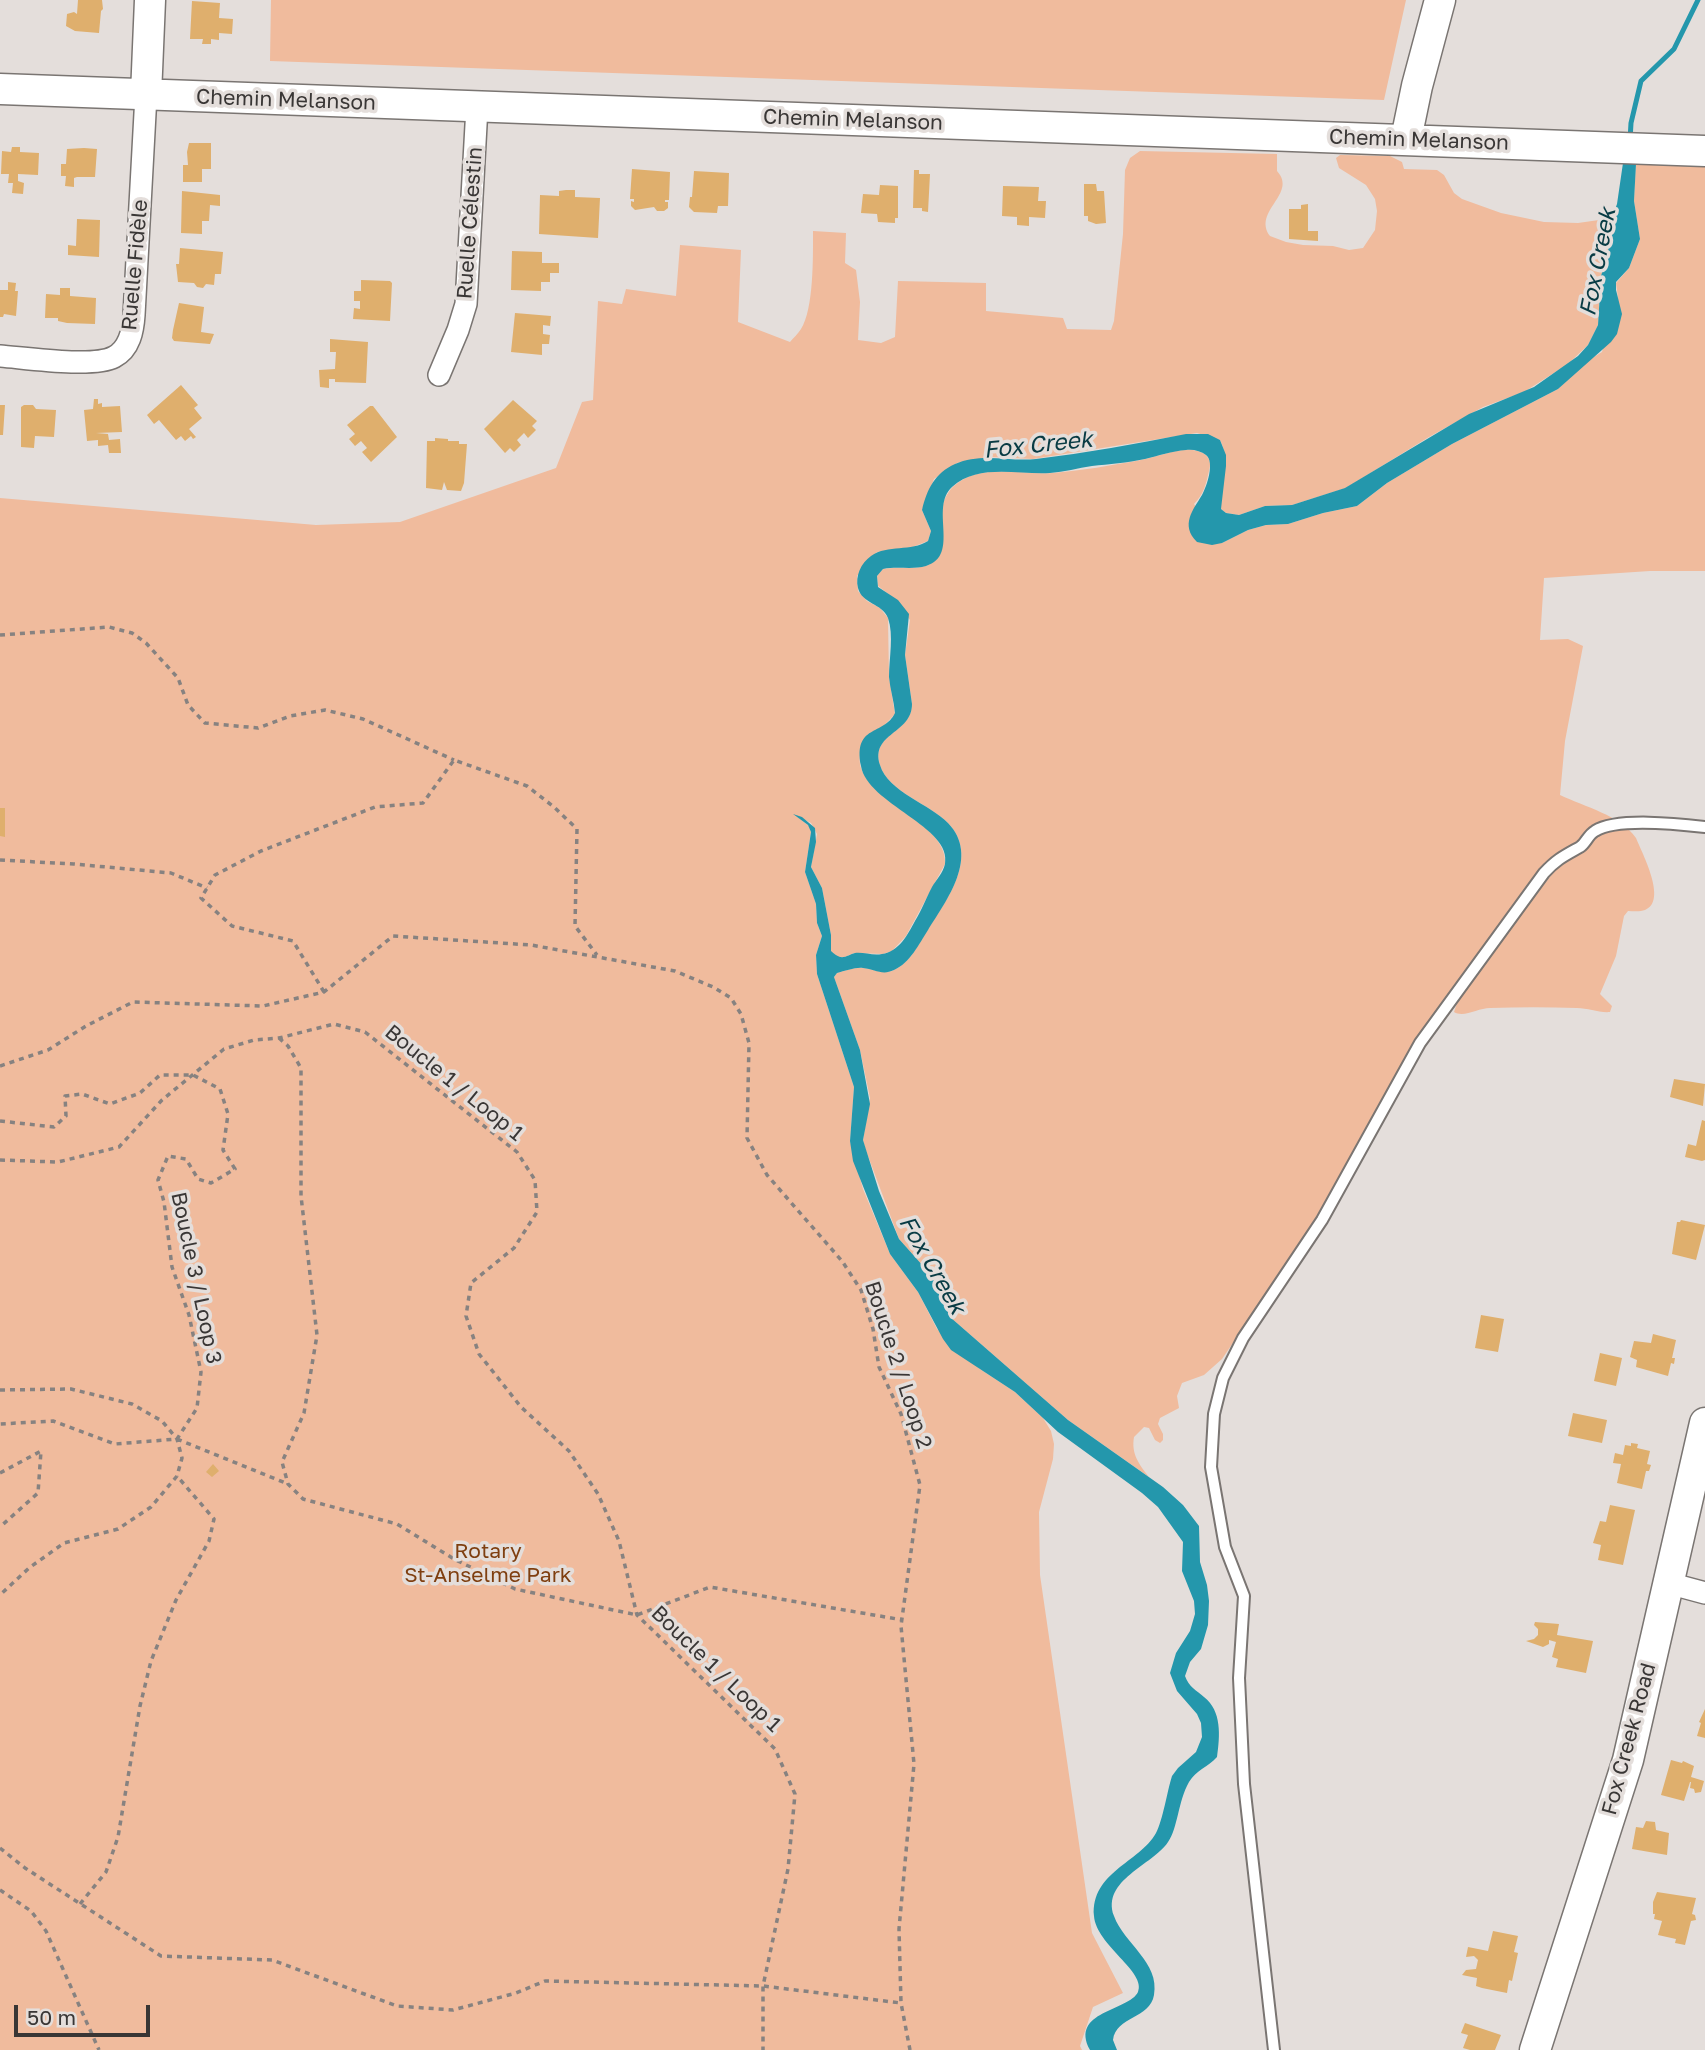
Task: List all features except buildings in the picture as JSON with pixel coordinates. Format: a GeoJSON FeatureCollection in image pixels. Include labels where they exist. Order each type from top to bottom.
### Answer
{"type":"FeatureCollection","features":[{"type":"Feature","properties":{"kind":"street"},"geometry":{"type":"LineString","coordinates":[[146,95],[150,0]]}},
{"type":"Feature","properties":{"kind":"street"},"geometry":{"type":"LineString","coordinates":[[1406,139],[1440,0]]}},
{"type":"Feature","properties":{"kind":"street","name":"Chemin Melanson"},"geometry":{"type":"LineString","coordinates":[[0,89],[1705,151]]}},
{"type":"Feature","properties":{"kind":"street","name":"Ruelle Fidèle"},"geometry":{"type":"LineString","coordinates":[[0,356],[84,361],[114,357],[125,348],[132,331],[134,315],[146,95]]}},
{"type":"Feature","properties":{"kind":"street","name":"Ruelle Célestin"},"geometry":{"type":"LineString","coordinates":[[439,375],[466,304],[477,107]]}},
{"type":"Feature","properties":{"kind":"street","name":"Fox Creek Road"},"geometry":{"type":"LineString","coordinates":[[1535,2050],[1628,1760],[1705,1423]]}},
{"type":"Feature","properties":{"kind":"street"},"geometry":{"type":"LineString","coordinates":[[1668,1583],[1705,1593]]}},
{"type":"Feature","properties":{"kind":"lane"},"geometry":{"type":"LineString","coordinates":[[1274,2050],[1244,1784],[1238,1678],[1244,1596],[1225,1547],[1211,1466],[1214,1414],[1223,1378],[1243,1338],[1322,1220],[1420,1043],[1544,873],[1559,857],[1581,846],[1600,829],[1628,824],[1665,823],[1705,827]]}},
{"type":"Feature","properties":{"kind":"path"},"geometry":{"type":"LineString","coordinates":[[0,635],[109,627],[132,633],[146,643],[178,678],[188,705],[205,723],[258,728],[290,716],[325,710],[363,719],[454,760],[527,786],[577,829],[575,926],[597,956]]}},
{"type":"Feature","properties":{"kind":"path"},"geometry":{"type":"LineString","coordinates":[[324,992],[293,941],[232,926],[201,898],[215,875],[261,851],[375,807],[423,803],[454,760]]}},
{"type":"Feature","properties":{"kind":"path"},"geometry":{"type":"LineString","coordinates":[[0,860],[171,873],[207,888]]}},
{"type":"Feature","properties":{"kind":"path","name":"Boucle 2 / Loop 2"},"geometry":{"type":"LineString","coordinates":[[0,1066],[48,1050],[86,1026],[133,1002],[263,1006],[324,992],[393,936],[519,944],[597,956],[675,971],[713,986],[730,998],[741,1014],[749,1044],[747,1138],[767,1175],[842,1261],[861,1290],[873,1329],[879,1367],[901,1414],[920,1485],[901,1626],[914,1764],[899,1929],[901,2003],[910,2050]]}},
{"type":"Feature","properties":{"kind":"path","name":"Boucle 1 / Loop 1"},"geometry":{"type":"LineString","coordinates":[[0,1160],[58,1162],[119,1147],[162,1100],[224,1049],[254,1040],[279,1038],[334,1024],[365,1032],[517,1152],[535,1180],[537,1212],[514,1248],[471,1283],[466,1316],[479,1354],[521,1406],[569,1451],[598,1494],[619,1541],[637,1615],[775,1749],[795,1794],[788,1869],[763,1986],[763,2050]]}},
{"type":"Feature","properties":{"kind":"path"},"geometry":{"type":"LineString","coordinates":[[279,1038],[289,1046],[301,1068],[300,1196],[317,1335],[304,1413],[282,1462],[288,1484]]}},
{"type":"Feature","properties":{"kind":"path"},"geometry":{"type":"LineString","coordinates":[[0,1121],[54,1127],[66,1116],[65,1096],[82,1094],[110,1104],[140,1093],[160,1075],[193,1075]]}},
{"type":"Feature","properties":{"kind":"path","name":"Boucle 3 / Loop 3"},"geometry":{"type":"LineString","coordinates":[[177,1439],[197,1408],[201,1372],[190,1315],[173,1267],[164,1202],[158,1180],[168,1156],[186,1159],[198,1180],[211,1183],[235,1169],[223,1150],[228,1114],[220,1089],[193,1075]]}},
{"type":"Feature","properties":{"kind":"path"},"geometry":{"type":"LineString","coordinates":[[0,1390],[71,1389],[132,1404],[162,1421],[177,1439],[182,1458],[177,1476],[151,1507],[118,1529],[64,1543],[29,1568],[0,1595]]}},
{"type":"Feature","properties":{"kind":"path"},"geometry":{"type":"LineString","coordinates":[[0,1424],[53,1421],[115,1444],[177,1439],[288,1484],[303,1499],[397,1524],[454,1559],[515,1589],[637,1615],[710,1587],[903,1620]]}},
{"type":"Feature","properties":{"kind":"path"},"geometry":{"type":"LineString","coordinates":[[0,1473],[41,1451],[38,1493],[0,1527]]}},
{"type":"Feature","properties":{"kind":"path"},"geometry":{"type":"LineString","coordinates":[[80,1904],[106,1872],[118,1837],[139,1706],[150,1661],[176,1600],[209,1541],[214,1519],[177,1476]]}},
{"type":"Feature","properties":{"kind":"path"},"geometry":{"type":"LineString","coordinates":[[0,1848],[25,1868],[161,1956],[272,1960],[397,2006],[453,2010],[516,1993],[545,1981],[763,1986],[901,2003]]}},
{"type":"Feature","properties":{"kind":"path"},"geometry":{"type":"LineString","coordinates":[[0,1890],[31,1911],[46,1931],[99,2050]]}},
{"type":"Feature","properties":{"kind":"green space"},"geometry":{"type":"Polygon","coordinates":[[[271,0],[1406,0],[1384,100],[270,61],[271,0]]]}},
{"type":"Feature","properties":{"kind":"green space","name":"Rotary St-Anselme Park"},"geometry":{"type":"Polygon","coordinates":[[[1140,151],[1277,154],[1277,171],[1282,179],[1282,187],[1266,219],[1266,227],[1270,236],[1303,245],[1333,246],[1349,250],[1363,248],[1375,230],[1375,199],[1366,185],[1339,168],[1336,158],[1340,155],[1390,156],[1402,162],[1404,169],[1437,170],[1444,175],[1454,193],[1462,199],[1501,213],[1544,222],[1578,223],[1599,220],[1610,223],[1608,253],[1601,276],[1598,325],[1588,345],[1568,364],[1524,392],[1483,407],[1346,488],[1292,505],[1265,506],[1239,515],[1226,513],[1221,509],[1225,457],[1220,440],[1197,433],[1033,459],[990,457],[957,463],[934,479],[922,510],[931,531],[928,541],[910,548],[877,552],[857,576],[858,591],[888,618],[889,677],[895,714],[860,751],[860,766],[868,781],[880,793],[935,837],[943,850],[945,864],[906,936],[892,951],[883,954],[854,953],[838,957],[831,952],[831,935],[822,888],[811,867],[817,834],[811,823],[795,815],[809,826],[811,832],[805,872],[816,904],[817,923],[822,936],[816,955],[817,974],[854,1087],[850,1141],[863,1189],[890,1254],[918,1292],[937,1329],[980,1369],[1015,1392],[1043,1418],[1051,1431],[1053,1459],[1039,1512],[1040,1575],[1092,1933],[1123,1993],[1093,2007],[1080,2046],[1082,2050],[0,2050],[0,498],[316,525],[400,522],[556,468],[582,402],[593,400],[598,301],[622,304],[626,289],[676,296],[680,245],[741,250],[738,322],[790,342],[801,329],[808,309],[812,282],[813,231],[846,233],[845,263],[856,270],[860,302],[858,340],[881,343],[895,337],[898,281],[986,283],[986,311],[1063,318],[1067,329],[1111,330],[1123,234],[1125,170],[1130,158],[1140,151]]]}},
{"type":"Feature","properties":{"kind":"green space"},"geometry":{"type":"Polygon","coordinates":[[[1636,162],[1705,166],[1705,571],[1650,571],[1544,578],[1540,640],[1568,639],[1583,646],[1565,741],[1560,795],[1612,817],[1629,830],[1636,838],[1648,865],[1654,897],[1645,910],[1628,911],[1624,916],[1616,956],[1600,994],[1612,1006],[1610,1012],[1534,1007],[1485,1008],[1462,1014],[1454,1012],[1457,1003],[1517,918],[1561,863],[1567,850],[1438,1011],[1318,1218],[1222,1359],[1204,1375],[1182,1383],[1177,1396],[1179,1408],[1160,1418],[1158,1424],[1163,1440],[1160,1443],[1155,1440],[1149,1428],[1144,1427],[1134,1437],[1135,1454],[1149,1477],[1068,1420],[950,1317],[932,1276],[899,1239],[865,1148],[863,1140],[870,1098],[860,1050],[834,977],[837,973],[857,968],[890,971],[905,963],[944,905],[961,863],[957,836],[948,823],[891,783],[880,765],[878,754],[881,746],[905,722],[912,704],[905,655],[910,620],[891,596],[878,586],[877,576],[883,569],[930,564],[937,557],[940,548],[944,500],[951,489],[962,480],[983,473],[1063,472],[1141,460],[1180,450],[1198,451],[1205,454],[1210,467],[1204,489],[1194,504],[1222,543],[1248,530],[1266,525],[1288,524],[1357,506],[1387,483],[1452,444],[1558,389],[1584,363],[1602,352],[1618,298],[1616,283],[1629,268],[1640,239],[1634,201],[1636,162]]]}},
{"type":"Feature","properties":{"kind":"water"},"geometry":{"type":"Polygon","coordinates":[[[1623,163],[1636,164],[1634,201],[1640,239],[1629,268],[1616,282],[1622,314],[1617,334],[1611,342],[1558,389],[1452,444],[1387,483],[1357,506],[1288,524],[1266,525],[1212,545],[1197,542],[1189,530],[1192,512],[1204,491],[1210,468],[1209,458],[1199,451],[1181,451],[1055,472],[986,473],[962,480],[952,487],[946,496],[943,507],[944,542],[942,552],[936,560],[921,567],[883,569],[877,576],[878,587],[898,600],[909,614],[905,655],[912,704],[906,722],[881,746],[880,765],[891,783],[948,823],[957,836],[961,849],[961,863],[951,892],[918,947],[905,963],[890,972],[857,968],[837,973],[834,977],[860,1050],[870,1104],[863,1140],[879,1191],[899,1239],[932,1276],[950,1317],[1068,1420],[1163,1487],[1183,1505],[1199,1526],[1200,1562],[1209,1601],[1208,1625],[1201,1649],[1190,1662],[1185,1676],[1214,1709],[1219,1732],[1217,1757],[1189,1782],[1168,1842],[1130,1874],[1115,1892],[1112,1903],[1114,1916],[1147,1963],[1152,1973],[1154,1995],[1146,2009],[1115,2032],[1113,2040],[1117,2050],[1090,2050],[1086,2037],[1087,2027],[1103,2014],[1132,1998],[1138,1992],[1139,1984],[1097,1927],[1094,1916],[1095,1901],[1108,1878],[1139,1852],[1156,1833],[1172,1776],[1196,1752],[1202,1737],[1197,1714],[1177,1691],[1170,1673],[1176,1653],[1190,1631],[1195,1614],[1194,1601],[1182,1571],[1183,1542],[1158,1507],[1058,1432],[1015,1392],[951,1350],[918,1292],[890,1254],[853,1161],[850,1141],[854,1087],[817,974],[816,955],[822,936],[817,923],[816,904],[805,872],[811,832],[808,825],[793,814],[802,817],[815,828],[816,842],[811,867],[822,888],[831,935],[831,951],[840,957],[855,953],[888,953],[898,946],[920,913],[945,864],[944,851],[936,838],[878,792],[867,780],[861,766],[861,743],[895,713],[889,677],[890,625],[885,613],[860,593],[858,574],[864,562],[878,552],[928,541],[931,531],[922,510],[926,495],[942,472],[965,460],[1036,459],[1186,434],[1208,434],[1220,440],[1226,455],[1221,509],[1226,513],[1239,515],[1265,506],[1292,505],[1345,488],[1469,414],[1534,387],[1578,356],[1588,345],[1598,325],[1601,276],[1608,253],[1610,223],[1617,204],[1623,163]]]}},
{"type":"Feature","properties":{"kind":"waterway","name":"Fox Creek"},"geometry":{"type":"LineString","coordinates":[[1630,140],[1631,123],[1641,81],[1674,49],[1698,0]]}}]}
